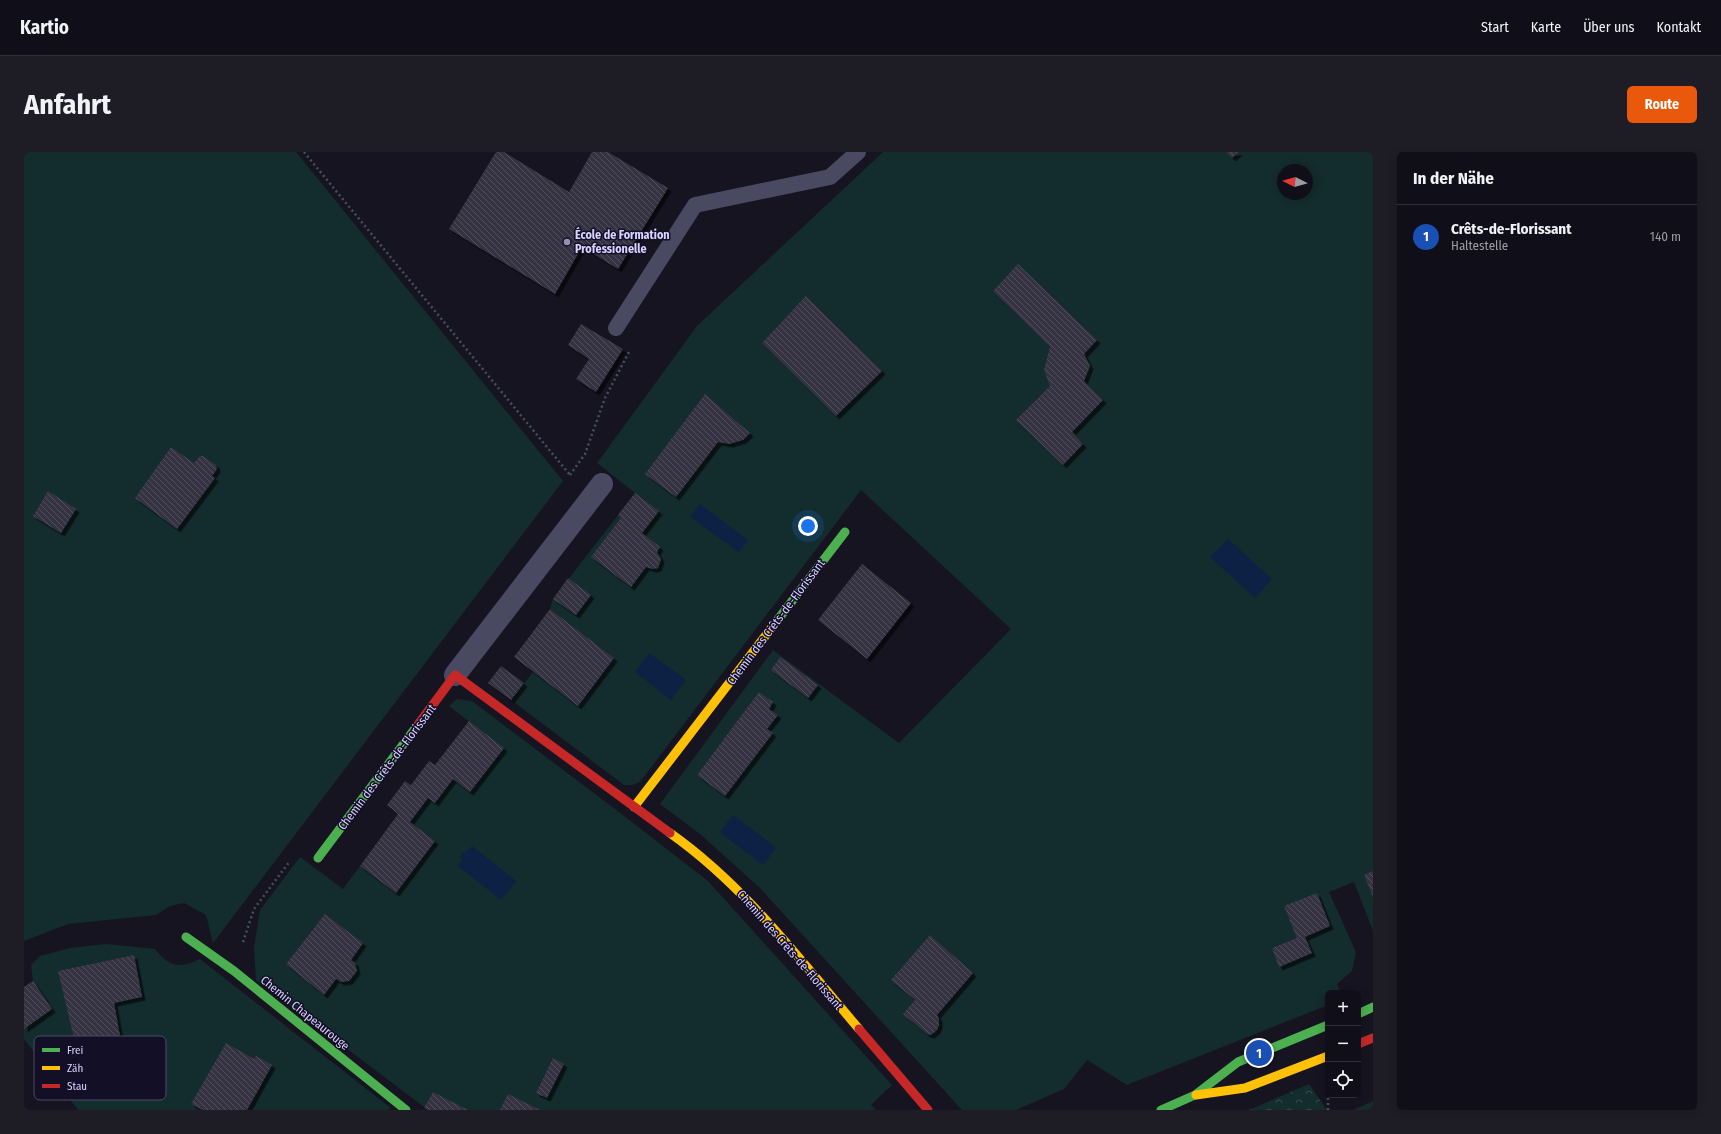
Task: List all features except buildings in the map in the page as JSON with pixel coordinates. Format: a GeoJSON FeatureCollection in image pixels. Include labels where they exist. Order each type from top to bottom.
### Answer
{"type":"FeatureCollection","features":[{"type":"Feature","properties":{"kind":"street","name":"Chemin des Crêts-de-Florissant"},"geometry":{"type":"LineString","coordinates":[[318,858],[455,675],[602,484]]}},
{"type":"Feature","properties":{"kind":"street","name":"Chemin des Crêts-de-Florissant"},"geometry":{"type":"LineString","coordinates":[[634,807],[845,532]]}},
{"type":"Feature","properties":{"kind":"street","name":"Chemin des Crêts-de-Florissant"},"geometry":{"type":"LineString","coordinates":[[455,675],[696,851],[740,891],[928,1110]]}},
{"type":"Feature","properties":{"kind":"street","name":"Chemin Chapeaurouge"},"geometry":{"type":"LineString","coordinates":[[186,936],[234,971],[406,1110]]}},
{"type":"Feature","properties":{"kind":"street"},"geometry":{"type":"LineString","coordinates":[[1361,1013],[1373,1008]]}},
{"type":"Feature","properties":{"kind":"street"},"geometry":{"type":"LineString","coordinates":[[1161,1110],[1195,1095],[1238,1062],[1326,1026]]}},
{"type":"Feature","properties":{"kind":"street"},"geometry":{"type":"LineString","coordinates":[[1361,1043],[1373,1038]]}},
{"type":"Feature","properties":{"kind":"street"},"geometry":{"type":"LineString","coordinates":[[1195,1095],[1245,1088],[1325,1057]]}},
{"type":"Feature","properties":{"kind":"lane"},"geometry":{"type":"LineString","coordinates":[[616,328],[695,205],[830,177],[858,152]]}},
{"type":"Feature","properties":{"kind":"path"},"geometry":{"type":"LineString","coordinates":[[304,152],[570,475],[585,454],[605,398],[634,341],[616,328]]}},
{"type":"Feature","properties":{"kind":"path"},"geometry":{"type":"LineString","coordinates":[[1328,1098],[1328,1110]]}},
{"type":"Feature","properties":{"kind":"green space"},"geometry":{"type":"Polygon","coordinates":[[[24,152],[296,152],[563,481],[213,943],[206,915],[184,903],[170,906],[156,915],[68,924],[24,941],[24,152]]]}},
{"type":"Feature","properties":{"kind":"green space"},"geometry":{"type":"Polygon","coordinates":[[[883,152],[1373,152],[1373,931],[1354,882],[1329,892],[1356,952],[1352,971],[1337,984],[1340,990],[1325,990],[1325,1006],[1127,1085],[1087,1060],[1064,1089],[1016,1110],[962,1110],[760,888],[700,834],[660,804],[773,650],[899,743],[1011,629],[861,490],[640,782],[632,785],[624,785],[511,700],[533,672],[578,706],[614,658],[550,609],[553,599],[635,493],[597,463],[697,326],[883,152]]]}},
{"type":"Feature","properties":{"kind":"green space"},"geometry":{"type":"Polygon","coordinates":[[[457,699],[472,701],[708,881],[892,1085],[871,1105],[876,1110],[428,1110],[256,980],[254,948],[260,910],[300,857],[343,889],[360,866],[396,892],[435,841],[410,822],[428,798],[435,803],[453,779],[470,792],[503,748],[449,706],[457,699]]]}},
{"type":"Feature","properties":{"kind":"green space"},"geometry":{"type":"Polygon","coordinates":[[[106,944],[155,949],[165,960],[170,963],[181,965],[200,959],[391,1108],[388,1110],[78,1110],[70,1100],[166,1100],[166,1036],[34,1036],[34,1052],[24,1039],[24,987],[33,981],[31,965],[40,956],[70,948],[106,944]]]}},
{"type":"Feature","properties":{"kind":"green space"},"geometry":{"type":"Polygon","coordinates":[[[1309,1084],[1327,1110],[1249,1110],[1309,1084]]]}},
{"type":"Feature","properties":{"kind":"green space"},"geometry":{"type":"Polygon","coordinates":[[[1373,1101],[1373,1110],[1353,1110],[1373,1101]]]}},
{"type":"Feature","properties":{"kind":"water"},"geometry":{"type":"Polygon","coordinates":[[[700,504],[748,540],[739,552],[690,517],[700,504]]]}},
{"type":"Feature","properties":{"kind":"water"},"geometry":{"type":"Polygon","coordinates":[[[1228,539],[1272,579],[1255,598],[1210,557],[1228,539]]]}},
{"type":"Feature","properties":{"kind":"water"},"geometry":{"type":"Polygon","coordinates":[[[649,653],[686,680],[671,700],[635,672],[649,653]]]}},
{"type":"Feature","properties":{"kind":"water"},"geometry":{"type":"Polygon","coordinates":[[[733,815],[776,848],[763,865],[720,832],[733,815]]]}},
{"type":"Feature","properties":{"kind":"water"},"geometry":{"type":"Polygon","coordinates":[[[472,846],[516,881],[501,900],[458,866],[462,861],[460,857],[462,853],[466,852],[472,846]]]}},
{"type":"Feature","properties":{"kind":"traffic: fast"},"geometry":{"type":"LineString","coordinates":[[776,622],[845,532]]}},
{"type":"Feature","properties":{"kind":"traffic: fast"},"geometry":{"type":"LineString","coordinates":[[318,858],[417,726]]}},
{"type":"Feature","properties":{"kind":"traffic: fast"},"geometry":{"type":"LineString","coordinates":[[186,937],[234,971],[406,1110]]}},
{"type":"Feature","properties":{"kind":"traffic: fast"},"geometry":{"type":"LineString","coordinates":[[1361,1013],[1373,1007]]}},
{"type":"Feature","properties":{"kind":"traffic: fast"},"geometry":{"type":"LineString","coordinates":[[1161,1110],[1195,1095],[1238,1062],[1326,1026]]}},
{"type":"Feature","properties":{"kind":"traffic: slow"},"geometry":{"type":"LineString","coordinates":[[634,807],[776,622]]}},
{"type":"Feature","properties":{"kind":"traffic: slow"},"geometry":{"type":"LineString","coordinates":[[670,833],[723,876],[747,900],[793,951],[859,1029]]}},
{"type":"Feature","properties":{"kind":"traffic: slow"},"geometry":{"type":"LineString","coordinates":[[1196,1095],[1245,1088],[1325,1057]]}},
{"type":"Feature","properties":{"kind":"traffic: jam"},"geometry":{"type":"LineString","coordinates":[[417,726],[455,675],[670,833]]}},
{"type":"Feature","properties":{"kind":"traffic: jam"},"geometry":{"type":"LineString","coordinates":[[859,1029],[928,1110]]}},
{"type":"Feature","properties":{"kind":"traffic: jam"},"geometry":{"type":"LineString","coordinates":[[1361,1043],[1373,1038]]}},
{"type":"Feature","properties":{"kind":"place","name":"École de Formation Professionelle"},"geometry":{"type":"Point","coordinates":[567,242]}},
{"type":"Feature","properties":{"kind":"place","name":"Crêts-de-Florissant"},"geometry":{"type":"Point","coordinates":[1259,1053]}}]}
